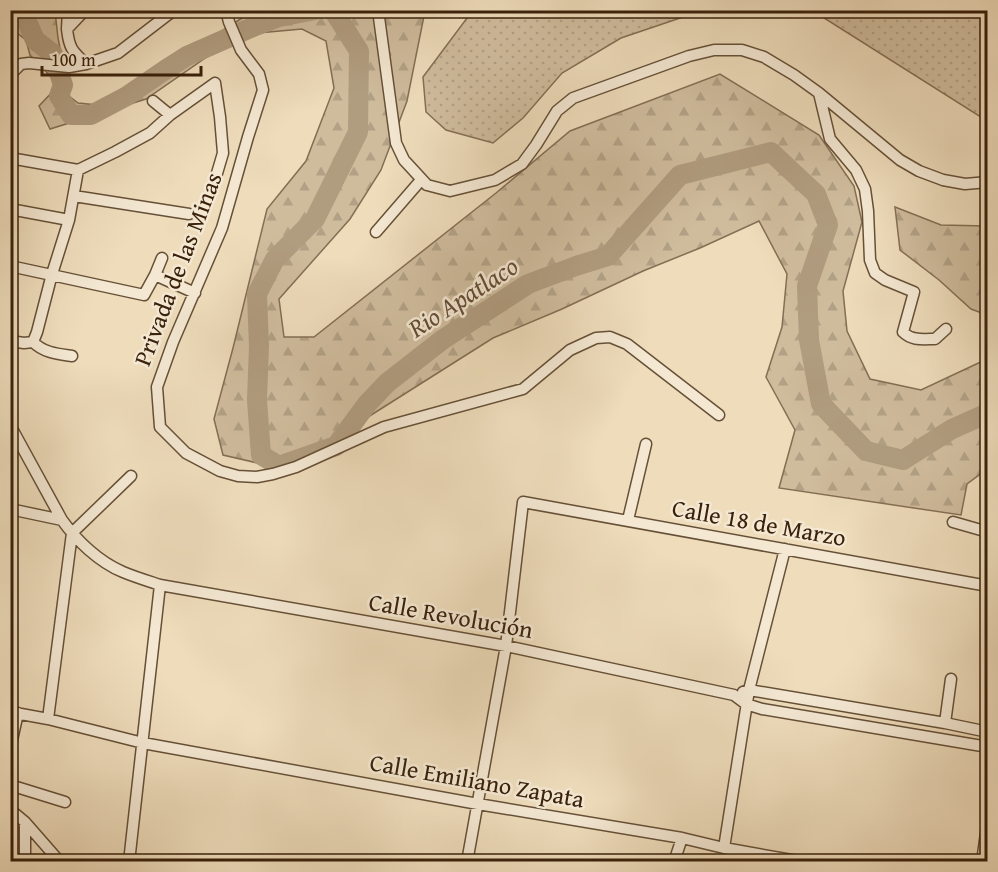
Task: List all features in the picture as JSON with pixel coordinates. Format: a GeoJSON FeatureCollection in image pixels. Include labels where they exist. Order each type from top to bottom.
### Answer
{"type":"FeatureCollection","features":[{"type":"Feature","properties":{"kind":"street"},"geometry":{"type":"LineString","coordinates":[[68,10],[69,44],[74,54],[86,64]]}},
{"type":"Feature","properties":{"kind":"street"},"geometry":{"type":"LineString","coordinates":[[67,29],[85,10]]}},
{"type":"Feature","properties":{"kind":"street"},"geometry":{"type":"LineString","coordinates":[[10,77],[21,64],[69,67],[118,53],[174,10]]}},
{"type":"Feature","properties":{"kind":"street","name":"Privada de las Minas"},"geometry":{"type":"LineString","coordinates":[[225,10],[241,50],[259,74],[263,90],[222,228],[173,342],[157,387],[160,427],[186,453],[220,471],[238,476],[257,477],[273,474],[296,467],[384,427],[523,388],[570,350],[596,338],[610,337],[627,344],[719,415]]}},
{"type":"Feature","properties":{"kind":"street"},"geometry":{"type":"LineString","coordinates":[[378,10],[396,143],[404,160],[427,185],[450,191],[495,180],[522,164],[557,111],[573,98],[689,56],[714,50],[742,50],[764,57],[819,93],[900,160],[919,171],[943,180],[965,184],[987,182]]}},
{"type":"Feature","properties":{"kind":"street"},"geometry":{"type":"LineString","coordinates":[[10,158],[78,170],[150,133],[170,115],[215,83],[222,153],[215,180]]}},
{"type":"Feature","properties":{"kind":"street"},"geometry":{"type":"LineString","coordinates":[[819,93],[830,138],[856,170],[865,189],[870,260],[875,273],[885,280],[914,292],[903,332],[909,337],[936,339],[946,329]]}},
{"type":"Feature","properties":{"kind":"street"},"geometry":{"type":"LineString","coordinates":[[153,101],[170,115]]}},
{"type":"Feature","properties":{"kind":"street"},"geometry":{"type":"LineString","coordinates":[[72,356],[46,351],[38,347],[35,337],[69,220],[78,170]]}},
{"type":"Feature","properties":{"kind":"street"},"geometry":{"type":"LineString","coordinates":[[376,232],[421,180]]}},
{"type":"Feature","properties":{"kind":"street"},"geometry":{"type":"LineString","coordinates":[[74,196],[189,214]]}},
{"type":"Feature","properties":{"kind":"street"},"geometry":{"type":"LineString","coordinates":[[10,208],[69,220]]}},
{"type":"Feature","properties":{"kind":"street"},"geometry":{"type":"LineString","coordinates":[[10,266],[144,295],[162,258]]}},
{"type":"Feature","properties":{"kind":"street"},"geometry":{"type":"LineString","coordinates":[[155,274],[195,293]]}},
{"type":"Feature","properties":{"kind":"street"},"geometry":{"type":"LineString","coordinates":[[10,341],[24,343],[35,337]]}},
{"type":"Feature","properties":{"kind":"street","name":"Calle Revolución"},"geometry":{"type":"LineString","coordinates":[[10,424],[14,438],[72,533],[97,556],[121,572],[160,585],[506,646],[734,695],[747,704],[762,709],[987,747]]}},
{"type":"Feature","properties":{"kind":"street"},"geometry":{"type":"LineString","coordinates":[[628,520],[646,444]]}},
{"type":"Feature","properties":{"kind":"street"},"geometry":{"type":"LineString","coordinates":[[48,720],[72,533],[130,476]]}},
{"type":"Feature","properties":{"kind":"street","name":"Calle 18 de Marzo"},"geometry":{"type":"LineString","coordinates":[[506,646],[523,502],[987,586]]}},
{"type":"Feature","properties":{"kind":"street"},"geometry":{"type":"LineString","coordinates":[[10,510],[62,520]]}},
{"type":"Feature","properties":{"kind":"street"},"geometry":{"type":"LineString","coordinates":[[953,522],[987,532]]}},
{"type":"Feature","properties":{"kind":"street"},"geometry":{"type":"LineString","coordinates":[[724,848],[749,690],[785,549]]}},
{"type":"Feature","properties":{"kind":"street"},"geometry":{"type":"LineString","coordinates":[[129,861],[160,585]]}},
{"type":"Feature","properties":{"kind":"street"},"geometry":{"type":"LineString","coordinates":[[467,861],[506,646]]}},
{"type":"Feature","properties":{"kind":"street"},"geometry":{"type":"LineString","coordinates":[[945,723],[951,679]]}},
{"type":"Feature","properties":{"kind":"street"},"geometry":{"type":"LineString","coordinates":[[734,695],[749,690],[987,732]]}},
{"type":"Feature","properties":{"kind":"street"},"geometry":{"type":"LineString","coordinates":[[10,749],[14,713]]}},
{"type":"Feature","properties":{"kind":"street","name":"Calle Emiliano Zapata"},"geometry":{"type":"LineString","coordinates":[[14,713],[143,743],[803,861]]}},
{"type":"Feature","properties":{"kind":"street"},"geometry":{"type":"LineString","coordinates":[[10,785],[65,802]]}},
{"type":"Feature","properties":{"kind":"street"},"geometry":{"type":"LineString","coordinates":[[10,812],[25,822],[60,861]]}},
{"type":"Feature","properties":{"kind":"street"},"geometry":{"type":"LineString","coordinates":[[982,861],[987,819]]}},
{"type":"Feature","properties":{"kind":"street"},"geometry":{"type":"LineString","coordinates":[[25,822],[25,861]]}},
{"type":"Feature","properties":{"kind":"street"},"geometry":{"type":"LineString","coordinates":[[674,861],[682,838]]}},
{"type":"Feature","properties":{"kind":"green space"},"geometry":{"type":"Polygon","coordinates":[[[473,10],[701,11],[621,38],[562,73],[523,118],[493,143],[446,130],[426,112],[423,77],[473,10]]]}},
{"type":"Feature","properties":{"kind":"green space"},"geometry":{"type":"Polygon","coordinates":[[[10,11],[55,11],[69,96],[78,103],[98,105],[253,11],[425,11],[407,101],[381,170],[350,219],[279,299],[284,337],[314,337],[496,193],[570,131],[720,74],[819,135],[854,186],[862,222],[843,291],[847,331],[870,379],[921,390],[987,359],[987,469],[967,484],[961,515],[779,488],[795,430],[766,377],[782,327],[787,274],[759,221],[493,338],[323,444],[262,464],[223,455],[214,419],[267,209],[306,161],[334,88],[326,41],[302,29],[258,33],[230,41],[146,99],[50,129],[39,106],[57,87],[54,80],[30,55],[26,40],[17,33],[10,11]]]}},
{"type":"Feature","properties":{"kind":"green space"},"geometry":{"type":"Polygon","coordinates":[[[813,11],[987,11],[987,121],[813,11]]]}},
{"type":"Feature","properties":{"kind":"green space"},"geometry":{"type":"Polygon","coordinates":[[[895,207],[941,225],[987,226],[987,315],[971,309],[939,280],[900,250],[895,207]]]}},
{"type":"Feature","properties":{"kind":"waterway","name":"Rio Apatlaco"},"geometry":{"type":"LineString","coordinates":[[22,10],[35,40],[53,54],[63,85],[59,96],[71,115],[91,115],[127,96],[187,56],[253,27],[279,17],[315,10]]}},
{"type":"Feature","properties":{"kind":"waterway","name":"Rio Apatlaco"},"geometry":{"type":"LineString","coordinates":[[333,10],[359,51],[358,132],[315,219],[275,259],[257,294],[259,346],[257,400],[261,455],[279,466],[336,446],[367,404],[387,383],[442,340],[528,284],[608,256],[680,175],[771,152],[816,194],[828,225],[807,286],[809,340],[821,404],[866,451],[903,460],[952,429],[988,413]]}}]}
